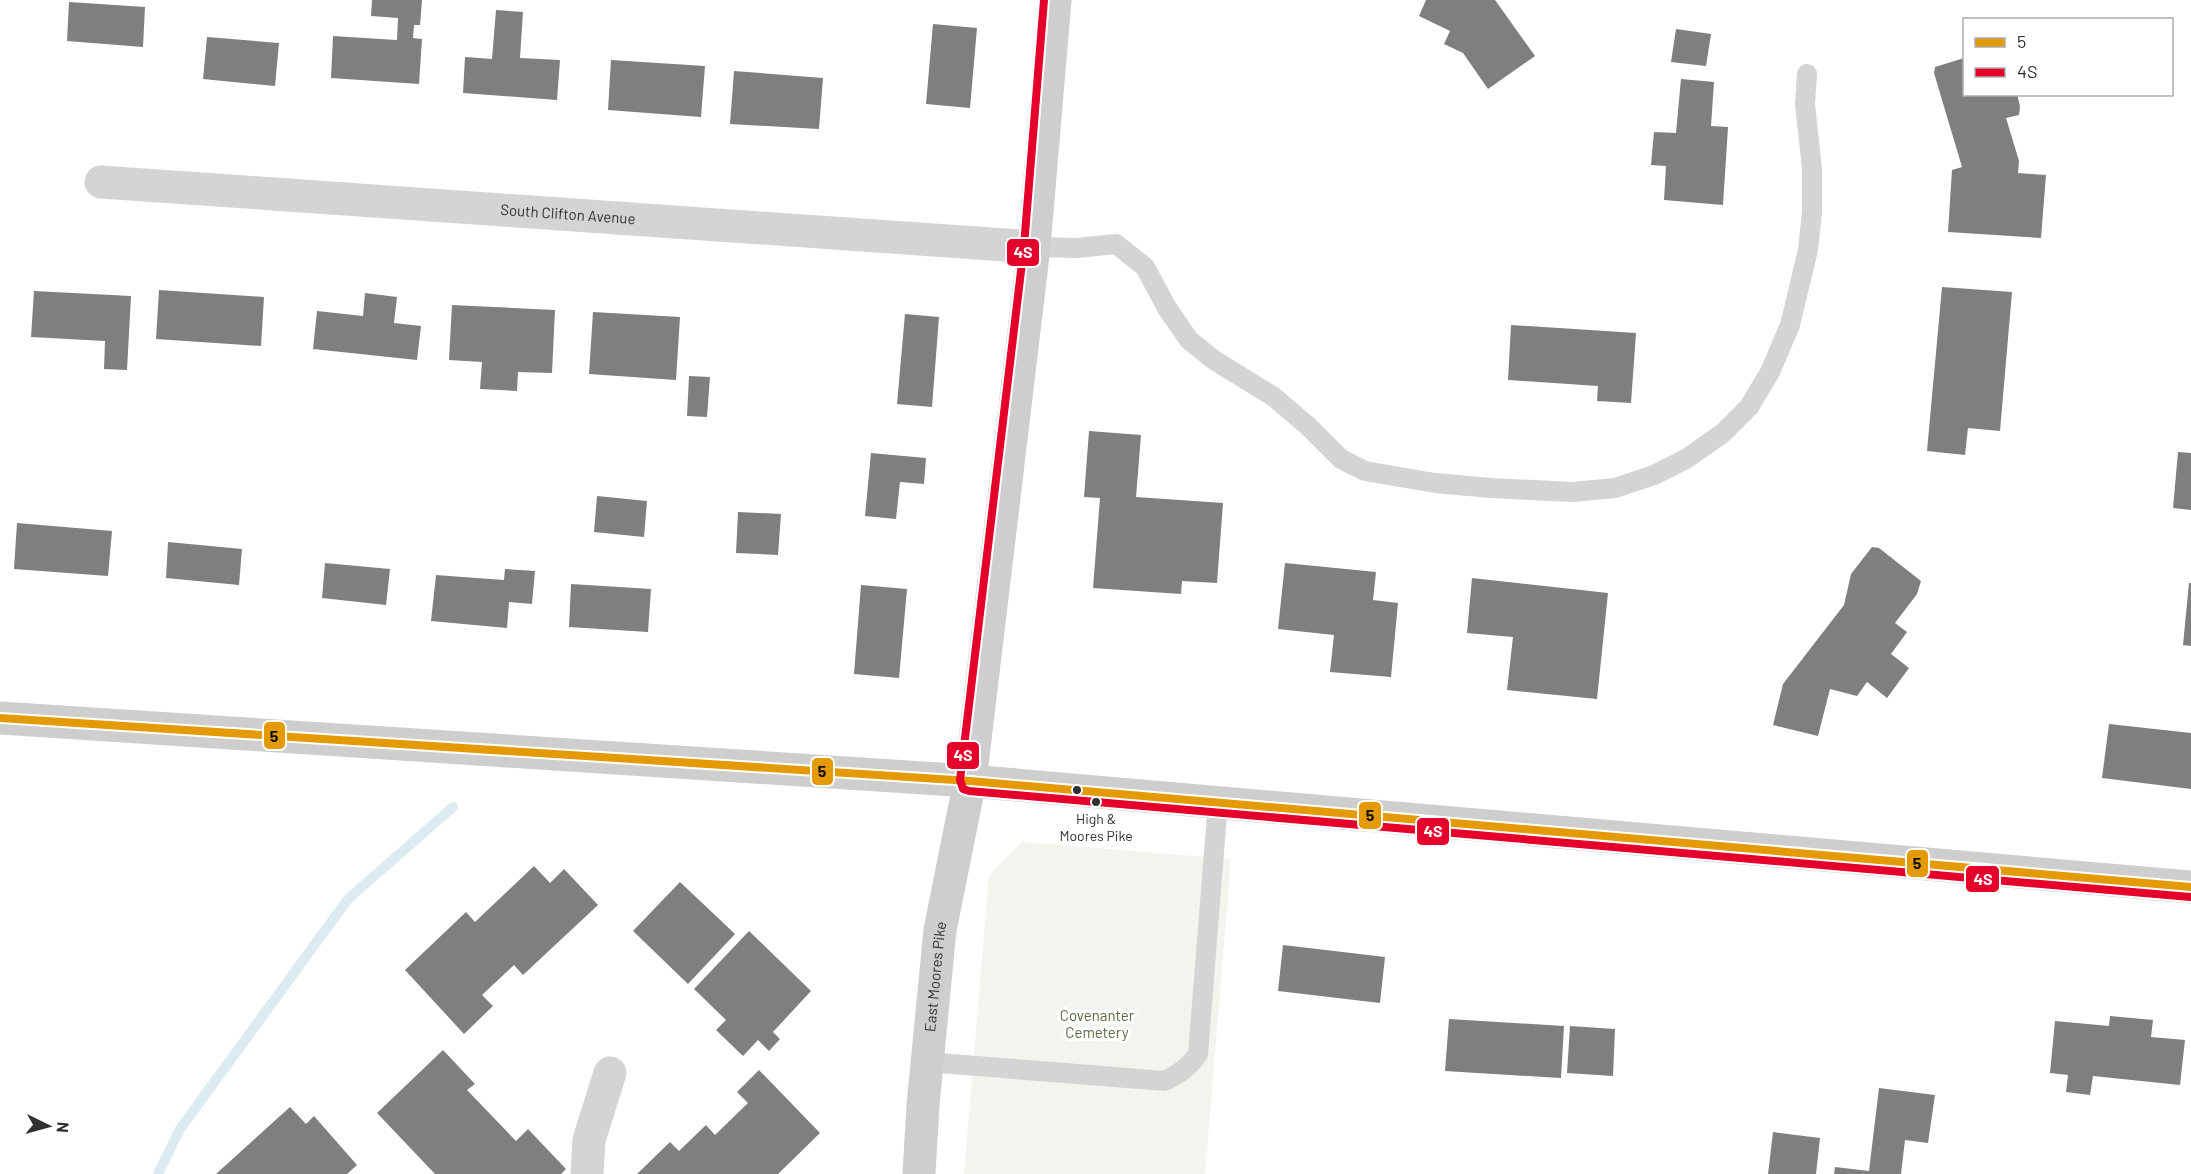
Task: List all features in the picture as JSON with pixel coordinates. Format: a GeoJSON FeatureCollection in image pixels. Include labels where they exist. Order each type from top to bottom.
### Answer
{"type":"FeatureCollection","features":[{"type":"Feature","properties":{"kind":"street","name":"East Moores Pike"},"geometry":{"type":"LineString","coordinates":[[919,1174],[940,930],[970,781],[1034,247],[1055,0]]}},
{"type":"Feature","properties":{"kind":"street","name":"South Clifton Avenue"},"geometry":{"type":"LineString","coordinates":[[101,182],[1034,247]]}},
{"type":"Feature","properties":{"kind":"street"},"geometry":{"type":"LineString","coordinates":[[0,717],[970,781],[2191,887]]}},
{"type":"Feature","properties":{"kind":"street"},"geometry":{"type":"LineString","coordinates":[[587,1174],[589,1140],[610,1073]]}},
{"type":"Feature","properties":{"kind":"lane"},"geometry":{"type":"LineString","coordinates":[[1034,247],[1077,248],[1116,244],[1145,267],[1167,308],[1189,339],[1214,360],[1274,397],[1308,426],[1341,459],[1365,471],[1435,483],[1491,488],[1572,492],[1615,488],[1654,475],[1686,459],[1723,433],[1749,407],[1770,372],[1790,326],[1808,250],[1812,212],[1812,170],[1805,104],[1808,74]]}},
{"type":"Feature","properties":{"kind":"lane"},"geometry":{"type":"LineString","coordinates":[[927,1062],[1164,1081],[1178,1075],[1198,1054],[1218,802]]}},
{"type":"Feature","properties":{"kind":"green space","name":"Covenanter Cemetery"},"geometry":{"type":"Polygon","coordinates":[[[1022,842],[1231,859],[1205,1174],[964,1174],[989,875],[1022,842]]]}},
{"type":"Feature","properties":{"kind":"building"},"geometry":{"type":"Polygon","coordinates":[[[372,0],[422,0],[420,25],[414,25],[413,38],[422,39],[419,84],[331,78],[333,36],[397,40],[398,18],[371,16],[372,0]]]}},
{"type":"Feature","properties":{"kind":"building"},"geometry":{"type":"Polygon","coordinates":[[[1426,0],[1495,0],[1535,56],[1488,89],[1463,53],[1444,44],[1450,31],[1419,16],[1426,0]]]}},
{"type":"Feature","properties":{"kind":"building"},"geometry":{"type":"Polygon","coordinates":[[[69,2],[145,7],[143,47],[67,41],[69,2]]]}},
{"type":"Feature","properties":{"kind":"building"},"geometry":{"type":"Polygon","coordinates":[[[496,10],[523,12],[520,58],[560,60],[557,100],[463,93],[465,57],[492,59],[496,10]]]}},
{"type":"Feature","properties":{"kind":"building"},"geometry":{"type":"Polygon","coordinates":[[[933,24],[977,28],[970,108],[926,104],[933,24]]]}},
{"type":"Feature","properties":{"kind":"building"},"geometry":{"type":"Polygon","coordinates":[[[1676,29],[1711,34],[1706,66],[1671,62],[1676,29]]]}},
{"type":"Feature","properties":{"kind":"building"},"geometry":{"type":"Polygon","coordinates":[[[207,37],[279,43],[275,86],[203,79],[207,37]]]}},
{"type":"Feature","properties":{"kind":"building"},"geometry":{"type":"Polygon","coordinates":[[[1963,58],[1963,96],[2018,96],[2019,115],[2006,118],[2019,161],[2018,173],[2046,175],[2041,238],[1948,232],[1952,170],[1962,167],[1934,73],[1935,67],[1963,58]]]}},
{"type":"Feature","properties":{"kind":"building"},"geometry":{"type":"Polygon","coordinates":[[[611,60],[705,66],[701,117],[608,110],[611,60]]]}},
{"type":"Feature","properties":{"kind":"building"},"geometry":{"type":"Polygon","coordinates":[[[734,71],[823,78],[819,129],[730,124],[734,71]]]}},
{"type":"Feature","properties":{"kind":"building"},"geometry":{"type":"Polygon","coordinates":[[[1681,79],[1714,82],[1711,126],[1728,127],[1723,205],[1664,200],[1666,166],[1651,165],[1654,132],[1676,133],[1681,79]]]}},
{"type":"Feature","properties":{"kind":"building"},"geometry":{"type":"Polygon","coordinates":[[[1942,287],[2012,292],[2000,431],[1968,428],[1965,455],[1927,451],[1942,287]]]}},
{"type":"Feature","properties":{"kind":"building"},"geometry":{"type":"Polygon","coordinates":[[[159,290],[264,297],[261,346],[156,339],[159,290]]]}},
{"type":"Feature","properties":{"kind":"building"},"geometry":{"type":"Polygon","coordinates":[[[34,291],[131,296],[127,370],[104,369],[105,341],[31,337],[34,291]]]}},
{"type":"Feature","properties":{"kind":"building"},"geometry":{"type":"Polygon","coordinates":[[[365,293],[397,297],[394,323],[421,326],[417,360],[313,349],[317,311],[363,316],[365,293]]]}},
{"type":"Feature","properties":{"kind":"building"},"geometry":{"type":"Polygon","coordinates":[[[452,305],[555,310],[552,373],[518,372],[517,391],[480,389],[482,362],[449,360],[452,305]]]}},
{"type":"Feature","properties":{"kind":"building"},"geometry":{"type":"Polygon","coordinates":[[[593,312],[680,317],[676,380],[589,374],[593,312]]]}},
{"type":"Feature","properties":{"kind":"building"},"geometry":{"type":"Polygon","coordinates":[[[905,314],[939,317],[932,407],[897,404],[905,314]]]}},
{"type":"Feature","properties":{"kind":"building"},"geometry":{"type":"Polygon","coordinates":[[[1511,325],[1636,333],[1631,403],[1597,401],[1598,386],[1508,380],[1511,325]]]}},
{"type":"Feature","properties":{"kind":"building"},"geometry":{"type":"Polygon","coordinates":[[[689,376],[710,377],[707,417],[687,416],[689,376]]]}},
{"type":"Feature","properties":{"kind":"building"},"geometry":{"type":"Polygon","coordinates":[[[1089,431],[1141,435],[1136,497],[1223,503],[1217,583],[1182,581],[1181,594],[1093,588],[1100,498],[1084,497],[1089,431]]]}},
{"type":"Feature","properties":{"kind":"building"},"geometry":{"type":"Polygon","coordinates":[[[2178,452],[2191,453],[2191,510],[2173,508],[2178,452]]]}},
{"type":"Feature","properties":{"kind":"building"},"geometry":{"type":"Polygon","coordinates":[[[871,453],[926,458],[924,484],[900,482],[896,519],[865,516],[871,453]]]}},
{"type":"Feature","properties":{"kind":"building"},"geometry":{"type":"Polygon","coordinates":[[[597,496],[647,501],[644,537],[594,532],[597,496]]]}},
{"type":"Feature","properties":{"kind":"building"},"geometry":{"type":"Polygon","coordinates":[[[738,512],[781,514],[778,555],[736,553],[738,512]]]}},
{"type":"Feature","properties":{"kind":"building"},"geometry":{"type":"Polygon","coordinates":[[[17,523],[112,531],[108,576],[14,569],[17,523]]]}},
{"type":"Feature","properties":{"kind":"building"},"geometry":{"type":"Polygon","coordinates":[[[168,542],[242,549],[239,585],[166,578],[168,542]]]}},
{"type":"Feature","properties":{"kind":"building"},"geometry":{"type":"Polygon","coordinates":[[[1872,547],[1879,548],[1921,581],[1917,594],[1895,623],[1907,632],[1891,654],[1909,668],[1887,698],[1867,682],[1857,696],[1830,689],[1818,736],[1773,725],[1783,684],[1844,605],[1851,574],[1872,547]]]}},
{"type":"Feature","properties":{"kind":"building"},"geometry":{"type":"Polygon","coordinates":[[[325,563],[390,569],[386,605],[322,598],[325,563]]]}},
{"type":"Feature","properties":{"kind":"building"},"geometry":{"type":"Polygon","coordinates":[[[1285,563],[1376,572],[1373,600],[1398,603],[1391,677],[1330,672],[1334,635],[1278,629],[1285,563]]]}},
{"type":"Feature","properties":{"kind":"building"},"geometry":{"type":"Polygon","coordinates":[[[505,569],[535,571],[532,604],[509,602],[507,628],[431,621],[436,575],[504,580],[505,569]]]}},
{"type":"Feature","properties":{"kind":"building"},"geometry":{"type":"Polygon","coordinates":[[[1472,578],[1608,593],[1597,699],[1507,690],[1513,637],[1467,633],[1472,578]]]}},
{"type":"Feature","properties":{"kind":"building"},"geometry":{"type":"Polygon","coordinates":[[[2189,583],[2191,583],[2191,646],[2183,645],[2189,583]]]}},
{"type":"Feature","properties":{"kind":"building"},"geometry":{"type":"Polygon","coordinates":[[[571,584],[651,589],[648,632],[569,627],[571,584]]]}},
{"type":"Feature","properties":{"kind":"building"},"geometry":{"type":"Polygon","coordinates":[[[861,585],[907,589],[899,678],[854,674],[861,585]]]}},
{"type":"Feature","properties":{"kind":"building"},"geometry":{"type":"Polygon","coordinates":[[[2109,724],[2191,733],[2191,789],[2102,778],[2109,724]]]}},
{"type":"Feature","properties":{"kind":"building"},"geometry":{"type":"Polygon","coordinates":[[[534,866],[550,883],[564,869],[598,905],[523,975],[514,965],[482,995],[493,1006],[464,1034],[405,970],[466,912],[475,922],[534,866]]]}},
{"type":"Feature","properties":{"kind":"building"},"geometry":{"type":"Polygon","coordinates":[[[680,882],[735,934],[688,984],[633,931],[680,882]]]}},
{"type":"Feature","properties":{"kind":"building"},"geometry":{"type":"Polygon","coordinates":[[[749,931],[811,991],[773,1032],[780,1039],[769,1051],[758,1040],[743,1056],[716,1030],[726,1020],[694,989],[749,931]]]}},
{"type":"Feature","properties":{"kind":"building"},"geometry":{"type":"Polygon","coordinates":[[[1283,945],[1385,957],[1380,1003],[1278,991],[1283,945]]]}},
{"type":"Feature","properties":{"kind":"building"},"geometry":{"type":"Polygon","coordinates":[[[2110,1016],[2153,1020],[2151,1037],[2185,1040],[2180,1085],[2093,1076],[2090,1095],[2066,1092],[2068,1075],[2050,1073],[2055,1021],[2109,1026],[2110,1016]]]}},
{"type":"Feature","properties":{"kind":"building"},"geometry":{"type":"Polygon","coordinates":[[[1449,1019],[1564,1026],[1561,1078],[1445,1071],[1449,1019]]]}},
{"type":"Feature","properties":{"kind":"building"},"geometry":{"type":"Polygon","coordinates":[[[1570,1026],[1615,1029],[1613,1076],[1567,1073],[1570,1026]]]}},
{"type":"Feature","properties":{"kind":"building"},"geometry":{"type":"Polygon","coordinates":[[[443,1050],[475,1084],[467,1090],[516,1141],[528,1129],[566,1169],[561,1174],[435,1174],[377,1113],[443,1050]]]}},
{"type":"Feature","properties":{"kind":"building"},"geometry":{"type":"Polygon","coordinates":[[[759,1070],[820,1133],[778,1174],[637,1174],[670,1142],[679,1151],[706,1125],[715,1135],[748,1103],[737,1092],[759,1070]]]}},
{"type":"Feature","properties":{"kind":"building"},"geometry":{"type":"Polygon","coordinates":[[[1879,1088],[1935,1095],[1928,1143],[1905,1140],[1901,1174],[1834,1174],[1835,1167],[1869,1171],[1879,1088]]]}},
{"type":"Feature","properties":{"kind":"building"},"geometry":{"type":"Polygon","coordinates":[[[290,1107],[306,1124],[314,1116],[357,1165],[347,1174],[216,1174],[290,1107]]]}},
{"type":"Feature","properties":{"kind":"building"},"geometry":{"type":"Polygon","coordinates":[[[1773,1132],[1820,1138],[1816,1174],[1768,1174],[1773,1132]]]}},
{"type":"Feature","properties":{"kind":"waterway"},"geometry":{"type":"LineString","coordinates":[[158,1174],[180,1129],[348,899],[453,807]]}},
{"type":"Feature","properties":{"kind":"transit line","name":"4S"},"geometry":{"type":"LineString","coordinates":[[1044,0],[1024,246],[960,780],[963,789],[2190,897]]}},
{"type":"Feature","properties":{"kind":"transit line","name":"5"},"geometry":{"type":"LineString","coordinates":[[0,718],[970,781],[2191,887]]}},
{"type":"Feature","properties":{"kind":"place","name":"High & Moores Pike"},"geometry":{"type":"Point","coordinates":[1096,802]}}]}
